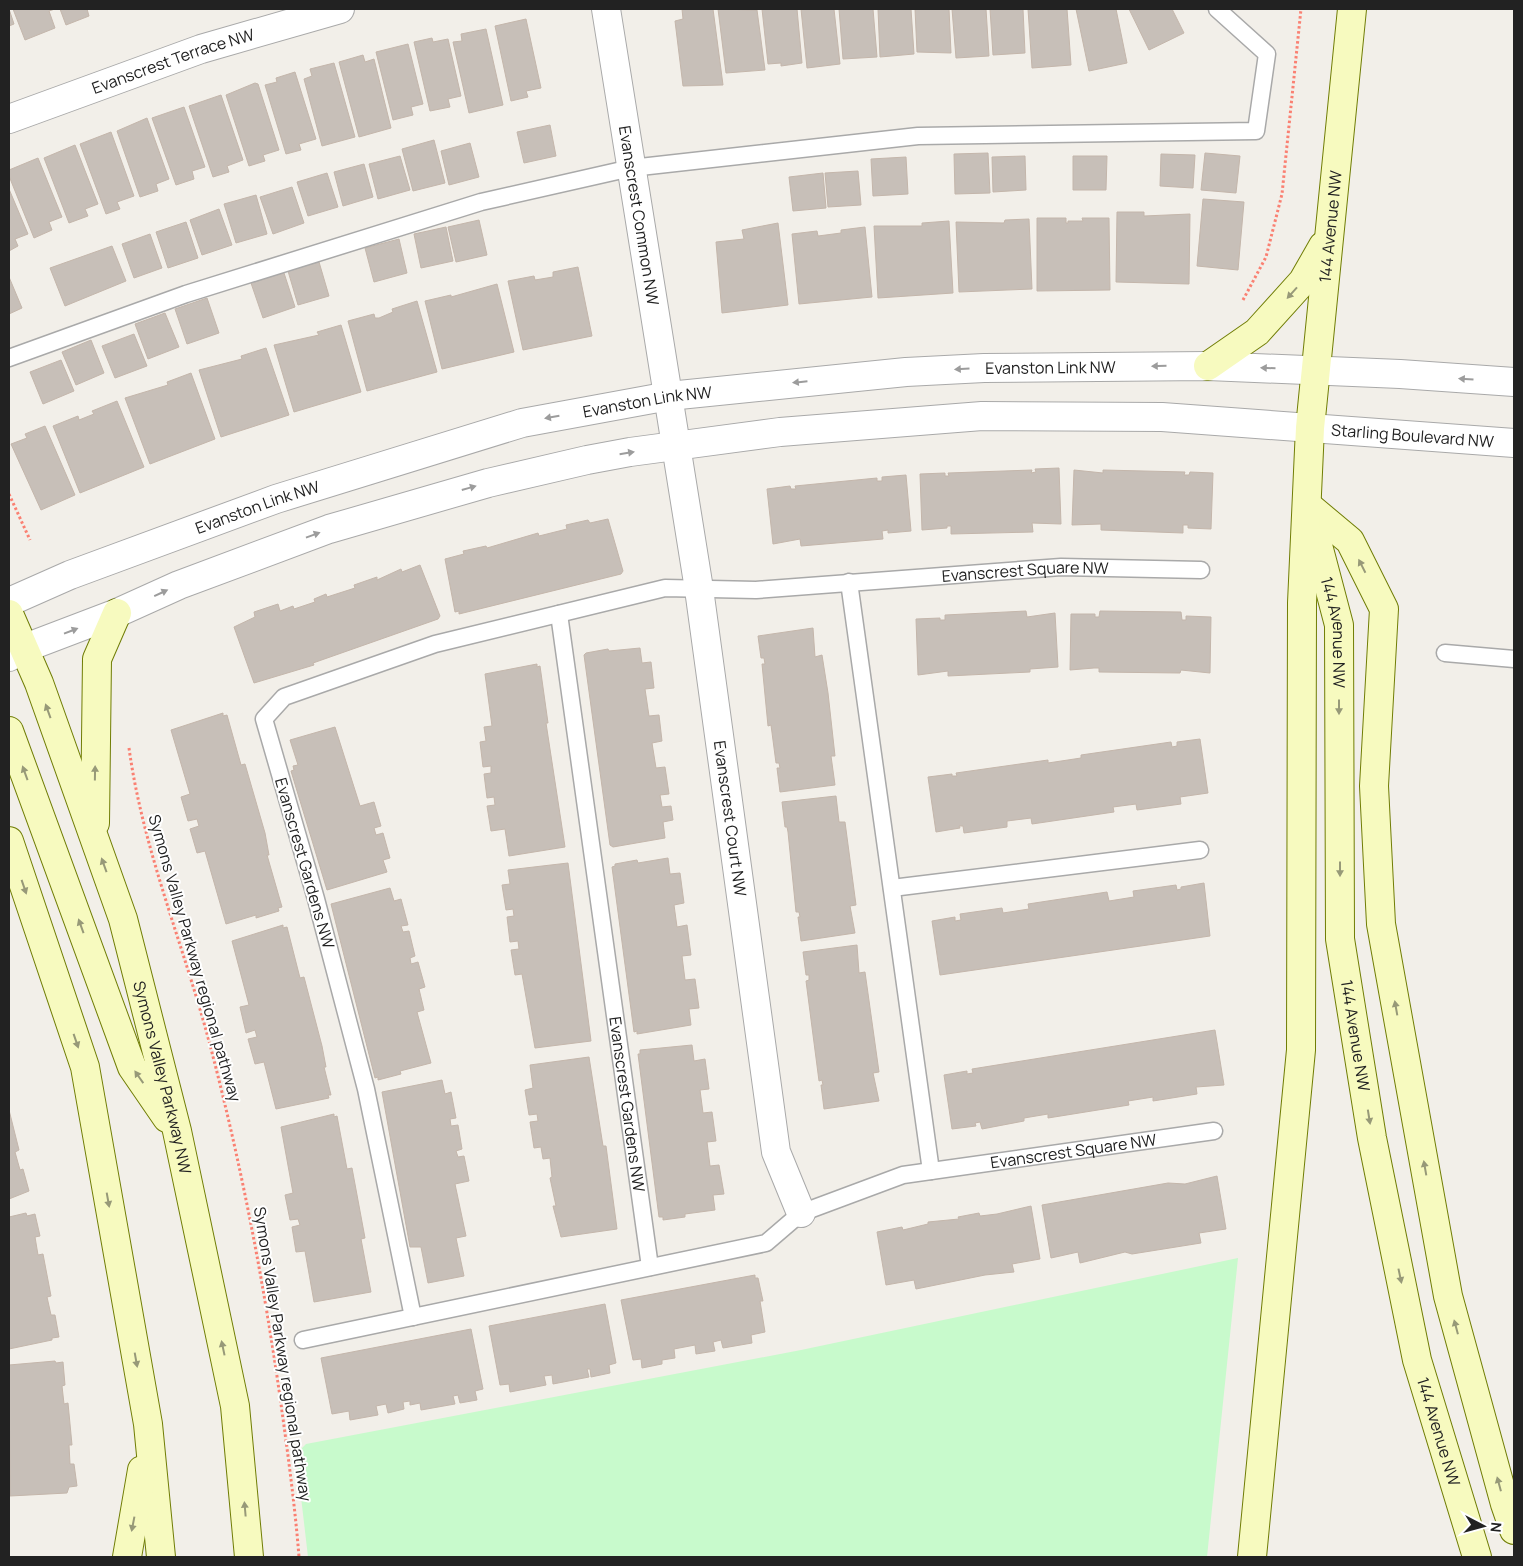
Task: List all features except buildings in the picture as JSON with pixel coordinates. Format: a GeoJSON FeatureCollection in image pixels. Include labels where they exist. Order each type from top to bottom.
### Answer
{"type":"FeatureCollection","features":[{"type":"Feature","properties":{"kind":"main road","name":"144 Avenue NW"},"geometry":{"type":"LineString","coordinates":[[1252,1557],[1301,1050],[1302,603],[1308,505],[1310,428],[1352,9]]}},
{"type":"Feature","properties":{"kind":"main road"},"geometry":{"type":"LineString","coordinates":[[1208,366],[1257,332],[1303,281],[1328,238]]}},
{"type":"Feature","properties":{"kind":"main road","name":"144 Avenue NW"},"geometry":{"type":"LineString","coordinates":[[1308,505],[1339,625],[1340,939],[1372,1138],[1418,1360],[1476,1557]]}},
{"type":"Feature","properties":{"kind":"main road"},"geometry":{"type":"LineString","coordinates":[[1308,505],[1350,541],[1384,609],[1374,786],[1382,924],[1448,1296],[1505,1504],[1514,1530]]}},
{"type":"Feature","properties":{"kind":"main road"},"geometry":{"type":"LineString","coordinates":[[94,840],[96,659],[117,613]]}},
{"type":"Feature","properties":{"kind":"main road","name":"Symons Valley Parkway NW"},"geometry":{"type":"LineString","coordinates":[[9,614],[14,650],[94,840],[123,919],[177,1131],[235,1406],[249,1557]]}},
{"type":"Feature","properties":{"kind":"main road"},"geometry":{"type":"LineString","coordinates":[[9,731],[132,1066],[177,1131]]}},
{"type":"Feature","properties":{"kind":"main road"},"geometry":{"type":"LineString","coordinates":[[9,840],[84,1067],[148,1424],[161,1557]]}},
{"type":"Feature","properties":{"kind":"main road"},"geometry":{"type":"LineString","coordinates":[[127,1557],[138,1497],[148,1424]]}},
{"type":"Feature","properties":{"kind":"street","name":"Evanscrest Terrace NW"},"geometry":{"type":"LineString","coordinates":[[9,119],[201,49],[340,9]]}},
{"type":"Feature","properties":{"kind":"street","name":"Evanscrest Common NW"},"geometry":{"type":"LineString","coordinates":[[606,9],[673,421]]}},
{"type":"Feature","properties":{"kind":"street","name":"Evanston Link NW"},"geometry":{"type":"LineString","coordinates":[[14,650],[117,613],[179,584],[329,529],[488,482],[587,460],[673,421],[906,372],[984,368],[1208,366],[1316,370]]}},
{"type":"Feature","properties":{"kind":"street"},"geometry":{"type":"LineString","coordinates":[[1316,370],[1514,382]]}},
{"type":"Feature","properties":{"kind":"street","name":"Evanston Link NW"},"geometry":{"type":"LineString","coordinates":[[9,602],[62,578],[276,499],[522,423],[673,421],[780,432],[982,416],[1162,417],[1310,428]]}},
{"type":"Feature","properties":{"kind":"street","name":"Evanscrest Court NW"},"geometry":{"type":"LineString","coordinates":[[673,421],[699,589],[776,1152],[801,1213]]}},
{"type":"Feature","properties":{"kind":"street","name":"Starling Boulevard NW"},"geometry":{"type":"LineString","coordinates":[[1310,428],[1514,443]]}},
{"type":"Feature","properties":{"kind":"lane"},"geometry":{"type":"LineString","coordinates":[[9,358],[186,294],[481,202],[631,168],[918,136],[1256,131],[1266,54],[1217,9]]}},
{"type":"Feature","properties":{"kind":"lane","name":"Evanscrest Square NW"},"geometry":{"type":"LineString","coordinates":[[699,589],[756,590],[1061,567],[1201,570]]}},
{"type":"Feature","properties":{"kind":"lane"},"geometry":{"type":"LineString","coordinates":[[849,582],[931,1171]]}},
{"type":"Feature","properties":{"kind":"lane","name":"Evanscrest Gardens NW"},"geometry":{"type":"LineString","coordinates":[[413,1317],[366,1089],[316,899],[264,719],[284,697],[293,693],[434,644],[665,588],[699,589]]}},
{"type":"Feature","properties":{"kind":"lane","name":"Evanscrest Gardens NW"},"geometry":{"type":"LineString","coordinates":[[559,614],[650,1267]]}},
{"type":"Feature","properties":{"kind":"lane"},"geometry":{"type":"LineString","coordinates":[[1445,653],[1514,659]]}},
{"type":"Feature","properties":{"kind":"lane"},"geometry":{"type":"LineString","coordinates":[[892,888],[1200,850]]}},
{"type":"Feature","properties":{"kind":"lane","name":"Evanscrest Square NW"},"geometry":{"type":"LineString","coordinates":[[801,1213],[903,1174],[1214,1130]]}},
{"type":"Feature","properties":{"kind":"lane"},"geometry":{"type":"LineString","coordinates":[[303,1340],[766,1243],[801,1213]]}},
{"type":"Feature","properties":{"kind":"path"},"geometry":{"type":"LineString","coordinates":[[1242,301],[1266,257],[1282,194],[1301,9]]}},
{"type":"Feature","properties":{"kind":"path"},"geometry":{"type":"LineString","coordinates":[[9,494],[30,540]]}},
{"type":"Feature","properties":{"kind":"path","name":"Symons Valley Parkway regional pathway"},"geometry":{"type":"LineString","coordinates":[[128,747],[141,815],[210,1045],[251,1221],[272,1344],[296,1512],[299,1557]]}},
{"type":"Feature","properties":{"kind":"green space"},"geometry":{"type":"Polygon","coordinates":[[[1238,1258],[1207,1557],[308,1557],[296,1454],[306,1444],[801,1350],[1238,1258]]]}}]}
